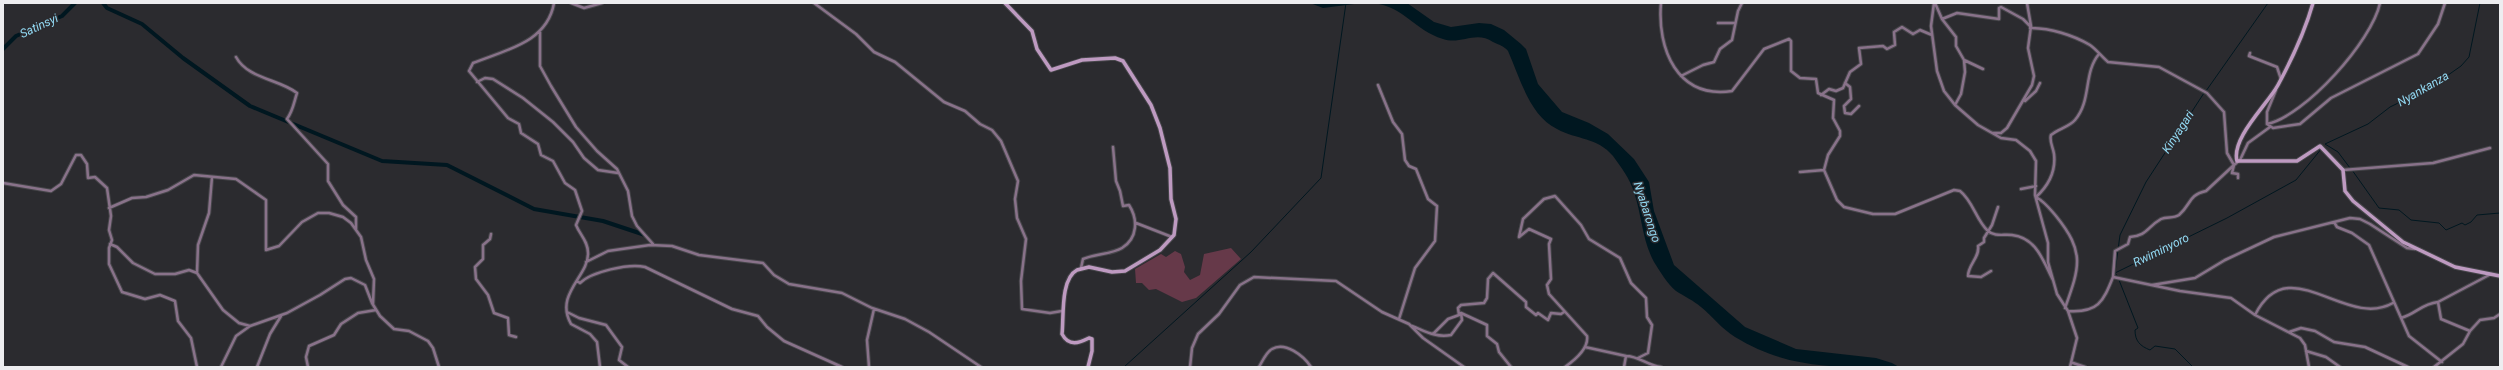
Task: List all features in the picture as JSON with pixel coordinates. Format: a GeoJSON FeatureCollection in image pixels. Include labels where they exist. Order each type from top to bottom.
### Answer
{"type":"FeatureCollection","features":[{"type":"Feature","properties":{"kind":"main road"},"geometry":{"type":"LineString","coordinates":[[1005,3],[1032,31],[1037,49],[1051,70],[1082,60],[1118,58],[1124,63],[1151,105],[1162,132],[1169,163],[1170,199],[1176,219],[1172,237],[1160,250],[1125,271],[1114,272],[1089,267],[1074,271],[1062,300],[1062,334],[1066,339],[1079,343],[1089,338],[1092,340],[1088,367]]}},
{"type":"Feature","properties":{"kind":"main road"},"geometry":{"type":"LineString","coordinates":[[2313,3],[2305,28],[2278,86],[2239,142],[2235,155],[2237,161],[2297,161],[2320,146],[2343,170],[2345,190],[2353,201],[2395,236],[2416,249],[2455,267],[2500,276]]}},
{"type":"Feature","properties":{"kind":"street"},"geometry":{"type":"LineString","coordinates":[[555,3],[550,18],[540,32],[503,53],[470,64],[469,71],[508,118],[519,124],[521,133],[538,144],[541,155],[553,161],[565,183],[576,192],[582,211],[576,225],[586,241],[588,255],[568,298],[567,312],[573,325],[590,334],[598,343],[600,367]]}},
{"type":"Feature","properties":{"kind":"street"},"geometry":{"type":"LineString","coordinates":[[570,3],[584,8],[602,3]]}},
{"type":"Feature","properties":{"kind":"street"},"geometry":{"type":"LineString","coordinates":[[814,3],[856,34],[874,52],[894,62],[944,102],[965,110],[980,124],[992,130],[1004,146],[1018,181],[1015,199],[1017,218],[1026,239],[1021,281],[1022,309],[1050,313],[1062,311]]}},
{"type":"Feature","properties":{"kind":"street"},"geometry":{"type":"LineString","coordinates":[[1661,3],[1662,43],[1681,76],[1691,85],[1714,90],[1732,91],[1764,49],[1789,38],[1791,41],[1791,71],[1800,78],[1816,79],[1818,93],[1834,100],[1832,118],[1840,134],[1828,155],[1824,170],[1837,200],[1844,207],[1873,214],[1895,214],[1954,190],[1960,191],[1989,231],[1993,234],[2012,235],[2031,243],[2039,250],[2053,280]]}},
{"type":"Feature","properties":{"kind":"street"},"geometry":{"type":"LineString","coordinates":[[1681,76],[1703,65],[1714,62],[1720,49],[1732,40],[1735,23],[1742,3]]}},
{"type":"Feature","properties":{"kind":"street"},"geometry":{"type":"LineString","coordinates":[[1935,3],[1942,19],[1956,37],[1956,46],[1964,60],[1965,72],[1961,94],[1955,106]]}},
{"type":"Feature","properties":{"kind":"street"},"geometry":{"type":"LineString","coordinates":[[1935,3],[1931,18],[1932,35],[1937,71],[1944,91],[1955,106],[1978,125],[2001,138],[2016,140],[2030,151],[2036,162],[2036,197],[2048,242],[2048,262],[2057,294],[2068,311],[2076,338],[2072,350],[2072,362],[2070,367]]}},
{"type":"Feature","properties":{"kind":"street"},"geometry":{"type":"LineString","coordinates":[[1993,133],[2000,133],[2007,128],[2032,85],[2034,76],[2028,48],[2030,27],[2027,3]]}},
{"type":"Feature","properties":{"kind":"street"},"geometry":{"type":"LineString","coordinates":[[2267,124],[2298,110],[2350,57],[2372,24],[2380,3]]}},
{"type":"Feature","properties":{"kind":"street"},"geometry":{"type":"LineString","coordinates":[[2068,311],[2084,311],[2096,307],[2106,296],[2113,277],[2115,251],[2128,244],[2130,237],[2142,236],[2160,220],[2179,215],[2193,197],[2200,191],[2206,191],[2244,154],[2248,144],[2270,127],[2300,124],[2331,98],[2418,54],[2438,24],[2445,3]]}},
{"type":"Feature","properties":{"kind":"street"},"geometry":{"type":"LineString","coordinates":[[1942,19],[1957,13],[1999,19],[1999,8],[2001,7],[2023,19],[2030,27],[2050,30],[2079,40],[2091,46],[2111,64],[2159,67],[2207,94],[2224,112],[2227,153],[2234,165],[2232,173],[2238,174],[2238,178]]}},
{"type":"Feature","properties":{"kind":"street"},"geometry":{"type":"LineString","coordinates":[[1718,23],[1735,23]]}},
{"type":"Feature","properties":{"kind":"street"},"geometry":{"type":"LineString","coordinates":[[1821,95],[1829,89],[1839,91],[1850,72],[1861,64],[1859,48],[1883,46],[1886,49],[1895,45],[1894,32],[1902,27],[1912,34],[1920,30],[1932,35]]}},
{"type":"Feature","properties":{"kind":"street"},"geometry":{"type":"LineString","coordinates":[[540,32],[540,66],[556,97],[590,144],[619,173],[628,191],[632,216],[637,226],[653,245]]}},
{"type":"Feature","properties":{"kind":"street"},"geometry":{"type":"LineString","coordinates":[[2250,53],[2249,56],[2277,67],[2281,79]]}},
{"type":"Feature","properties":{"kind":"street"},"geometry":{"type":"LineString","coordinates":[[2036,197],[2047,186],[2052,170],[2054,152],[2051,135],[2075,120],[2086,99],[2091,64],[2099,54]]}},
{"type":"Feature","properties":{"kind":"street"},"geometry":{"type":"LineString","coordinates":[[236,57],[252,72],[278,82],[297,93],[292,104],[292,111],[287,119],[328,164],[328,181],[343,205],[356,217],[356,230]]}},
{"type":"Feature","properties":{"kind":"street"},"geometry":{"type":"LineString","coordinates":[[1964,60],[1983,69]]}},
{"type":"Feature","properties":{"kind":"street"},"geometry":{"type":"LineString","coordinates":[[477,82],[486,78],[492,79],[523,98],[573,142],[584,158],[598,170],[619,173]]}},
{"type":"Feature","properties":{"kind":"street"},"geometry":{"type":"LineString","coordinates":[[1845,83],[1850,86],[1851,98],[1844,106],[1845,113],[1850,114],[1859,106]]}},
{"type":"Feature","properties":{"kind":"street"},"geometry":{"type":"LineString","coordinates":[[2023,102],[2036,91],[2040,83]]}},
{"type":"Feature","properties":{"kind":"street"},"geometry":{"type":"LineString","coordinates":[[1378,85],[1393,122],[1402,134],[1405,160],[1409,166],[1416,169],[1428,199],[1437,206],[1435,241],[1415,268],[1399,319]]}},
{"type":"Feature","properties":{"kind":"street"},"geometry":{"type":"LineString","coordinates":[[2270,127],[2267,124],[2266,112],[2278,86]]}},
{"type":"Feature","properties":{"kind":"street"},"geometry":{"type":"LineString","coordinates":[[1081,268],[1083,259],[1122,248],[1134,233],[1136,223],[1129,205],[1123,206],[1120,191],[1116,182],[1113,147]]}},
{"type":"Feature","properties":{"kind":"street"},"geometry":{"type":"LineString","coordinates":[[2343,170],[2432,163],[2490,148]]}},
{"type":"Feature","properties":{"kind":"street"},"geometry":{"type":"LineString","coordinates":[[3,183],[51,191],[61,184],[76,155],[81,155],[87,164],[88,178],[95,177],[107,188],[109,230],[112,240],[110,244],[109,264],[123,293],[145,300],[160,295],[174,301],[178,321],[192,338],[197,367]]}},
{"type":"Feature","properties":{"kind":"street"},"geometry":{"type":"LineString","coordinates":[[1800,172],[1824,170]]}},
{"type":"Feature","properties":{"kind":"street"},"geometry":{"type":"LineString","coordinates":[[109,208],[132,198],[146,197],[168,190],[194,175],[236,179],[266,200],[266,250],[278,246],[302,222],[318,213],[337,215],[351,222],[361,237],[366,260],[374,279],[373,304]]}},
{"type":"Feature","properties":{"kind":"street"},"geometry":{"type":"LineString","coordinates":[[197,273],[198,245],[209,213],[212,177]]}},
{"type":"Feature","properties":{"kind":"street"},"geometry":{"type":"LineString","coordinates":[[2021,189],[2036,186]]}},
{"type":"Feature","properties":{"kind":"street"},"geometry":{"type":"LineString","coordinates":[[1565,367],[1585,347],[1587,336],[1551,297],[1547,286],[1552,278],[1549,244],[1551,239],[1530,229],[1519,237],[1523,219],[1544,199],[1555,196],[1581,225],[1589,239],[1620,258],[1631,283],[1646,298],[1647,316],[1652,325],[1651,335],[1648,353],[1638,358]]}},
{"type":"Feature","properties":{"kind":"street"},"geometry":{"type":"LineString","coordinates":[[2036,197],[2045,203],[2061,220],[2076,247],[2076,266],[2065,308]]}},
{"type":"Feature","properties":{"kind":"street"},"geometry":{"type":"LineString","coordinates":[[1991,271],[1981,277],[1968,276],[1968,270],[1979,250],[1978,246],[1984,242],[1984,238],[1989,231],[1998,207]]}},
{"type":"Feature","properties":{"kind":"street"},"geometry":{"type":"LineString","coordinates":[[2150,285],[2195,278],[2225,260],[2274,237],[2350,218],[2360,219],[2407,248],[2416,249]]}},
{"type":"Feature","properties":{"kind":"street"},"geometry":{"type":"LineString","coordinates":[[2334,222],[2337,227],[2352,233],[2369,245],[2409,336],[2442,362]]}},
{"type":"Feature","properties":{"kind":"street"},"geometry":{"type":"LineString","coordinates":[[1136,223],[1172,237]]}},
{"type":"Feature","properties":{"kind":"street"},"geometry":{"type":"LineString","coordinates":[[491,234],[490,239],[483,245],[483,260],[476,267],[476,279],[488,295],[494,313],[508,318],[509,335],[516,337]]}},
{"type":"Feature","properties":{"kind":"street"},"geometry":{"type":"LineString","coordinates":[[110,244],[117,247],[133,263],[155,274],[175,274],[189,270],[197,273],[227,314],[239,323],[250,326]]}},
{"type":"Feature","properties":{"kind":"street"},"geometry":{"type":"LineString","coordinates":[[585,263],[608,251],[653,245],[672,246],[699,255],[763,264],[774,275],[789,284],[842,293],[874,309],[923,328],[981,367]]}},
{"type":"Feature","properties":{"kind":"street"},"geometry":{"type":"LineString","coordinates":[[588,255],[592,258]]}},
{"type":"Feature","properties":{"kind":"street"},"geometry":{"type":"LineString","coordinates":[[577,281],[580,283],[588,276],[635,265],[645,267],[732,309],[758,316],[767,328],[784,341],[842,367]]}},
{"type":"Feature","properties":{"kind":"street"},"geometry":{"type":"LineString","coordinates":[[1433,334],[1448,319],[1458,317],[1458,308],[1461,305],[1484,303],[1488,298],[1488,279],[1493,273],[1526,302],[1526,307],[1536,315],[1538,313],[1544,319],[1548,320],[1551,313],[1561,314],[1564,312]]}},
{"type":"Feature","properties":{"kind":"street"},"geometry":{"type":"LineString","coordinates":[[2401,318],[2413,313],[2421,306],[2438,302],[2474,281],[2492,274]]}},
{"type":"Feature","properties":{"kind":"street"},"geometry":{"type":"LineString","coordinates":[[1190,367],[1192,348],[1198,334],[1219,314],[1240,285],[1252,277],[1334,281],[1382,312],[1411,326],[1433,334],[1451,335],[1462,320],[1462,313],[1476,318],[1487,325],[1487,336],[1497,344],[1499,352],[1510,367]]}},
{"type":"Feature","properties":{"kind":"street"},"geometry":{"type":"LineString","coordinates":[[2113,277],[2150,285],[2231,298],[2255,315],[2300,338],[2305,344],[2309,367]]}},
{"type":"Feature","properties":{"kind":"street"},"geometry":{"type":"LineString","coordinates":[[221,367],[236,336],[250,326],[282,315],[350,278],[365,285],[376,310],[394,329],[410,331],[428,342],[433,348],[440,367]]}},
{"type":"Feature","properties":{"kind":"street"},"geometry":{"type":"LineString","coordinates":[[2255,315],[2260,306],[2273,292],[2296,288],[2362,309],[2382,309],[2393,302]]}},
{"type":"Feature","properties":{"kind":"street"},"geometry":{"type":"LineString","coordinates":[[2438,302],[2441,319],[2470,331]]}},
{"type":"Feature","properties":{"kind":"street"},"geometry":{"type":"LineString","coordinates":[[869,367],[867,340],[874,309]]}},
{"type":"Feature","properties":{"kind":"street"},"geometry":{"type":"LineString","coordinates":[[308,367],[306,357],[309,347],[334,335],[341,324],[358,313],[376,310]]}},
{"type":"Feature","properties":{"kind":"street"},"geometry":{"type":"LineString","coordinates":[[567,312],[579,318],[606,324],[622,347],[619,360],[628,367]]}},
{"type":"Feature","properties":{"kind":"street"},"geometry":{"type":"LineString","coordinates":[[2434,367],[2463,344],[2470,331],[2480,320],[2494,318],[2500,314]]}},
{"type":"Feature","properties":{"kind":"street"},"geometry":{"type":"LineString","coordinates":[[256,367],[275,323],[282,315]]}},
{"type":"Feature","properties":{"kind":"street"},"geometry":{"type":"LineString","coordinates":[[1411,326],[1423,338],[1464,367]]}},
{"type":"Feature","properties":{"kind":"street"},"geometry":{"type":"LineString","coordinates":[[2289,332],[2301,328],[2315,331],[2334,342],[2365,348],[2408,367]]}},
{"type":"Feature","properties":{"kind":"street"},"geometry":{"type":"LineString","coordinates":[[1259,367],[1270,350],[1277,347],[1294,351],[1303,357],[1311,367]]}},
{"type":"Feature","properties":{"kind":"street"},"geometry":{"type":"LineString","coordinates":[[1585,347],[1638,358],[1653,366],[1661,367]]}},
{"type":"Feature","properties":{"kind":"street"},"geometry":{"type":"LineString","coordinates":[[2306,351],[2326,358],[2340,367]]}},
{"type":"Feature","properties":{"kind":"street"},"geometry":{"type":"LineString","coordinates":[[1624,367],[1626,356]]}},
{"type":"Feature","properties":{"kind":"street"},"geometry":{"type":"LineString","coordinates":[[2072,362],[2085,367]]}},
{"type":"Feature","properties":{"kind":"shaded area"},"geometry":{"type":"Polygon","coordinates":[[[1231,248],[1241,259],[1196,298],[1182,302],[1156,289],[1149,290],[1142,283],[1136,283],[1135,269],[1161,254],[1166,257],[1175,251],[1181,254],[1185,267],[1184,272],[1190,280],[1200,275],[1204,254],[1231,248]]]}},
{"type":"Feature","properties":{"kind":"water"},"geometry":{"type":"Polygon","coordinates":[[[1310,3],[1362,3],[1323,8],[1310,3]]]}},
{"type":"Feature","properties":{"kind":"water","name":"Nyabarongo"},"geometry":{"type":"Polygon","coordinates":[[[1373,3],[1407,3],[1434,22],[1451,27],[1479,23],[1491,24],[1504,30],[1521,44],[1526,49],[1538,84],[1562,112],[1589,123],[1608,134],[1634,159],[1649,182],[1654,211],[1674,265],[1745,327],[1796,349],[1876,358],[1899,367],[1835,366],[1795,361],[1775,356],[1755,348],[1730,334],[1698,305],[1676,291],[1661,273],[1650,254],[1637,201],[1630,182],[1613,156],[1607,150],[1594,142],[1564,133],[1547,123],[1539,115],[1526,95],[1506,49],[1481,37],[1456,40],[1443,39],[1424,30],[1393,9],[1384,5],[1373,3]]]}},
{"type":"Feature","properties":{"kind":"waterway","name":"Satinsyi"},"geometry":{"type":"LineString","coordinates":[[3,49],[16,36],[62,16],[75,3]]}},
{"type":"Feature","properties":{"kind":"waterway"},"geometry":{"type":"LineString","coordinates":[[103,3],[107,8],[142,24],[183,58],[250,106],[382,161],[447,165],[534,209],[603,221],[645,235]]}},
{"type":"Feature","properties":{"kind":"waterway"},"geometry":{"type":"LineString","coordinates":[[1124,367],[1251,252],[1321,178],[1346,3]]}},
{"type":"Feature","properties":{"kind":"waterway","name":"Kinyagari"},"geometry":{"type":"LineString","coordinates":[[2206,91],[2268,3]]}},
{"type":"Feature","properties":{"kind":"waterway","name":"Nyankanza"},"geometry":{"type":"LineString","coordinates":[[2350,168],[2338,152],[2325,144],[2368,124],[2390,107],[2431,87],[2461,66],[2469,57],[2480,3]]}},
{"type":"Feature","properties":{"kind":"waterway","name":"Kinyagari"},"geometry":{"type":"LineString","coordinates":[[2115,272],[2120,235],[2146,182],[2204,93]]}},
{"type":"Feature","properties":{"kind":"waterway","name":"Rwiminyoro"},"geometry":{"type":"LineString","coordinates":[[2118,277],[2115,273],[2227,218],[2296,180],[2322,148]]}},
{"type":"Feature","properties":{"kind":"waterway","name":"Rwiminyoro"},"geometry":{"type":"LineString","coordinates":[[2352,170],[2379,208],[2399,210],[2411,220],[2439,223],[2446,230],[2462,223],[2465,225],[2471,222],[2477,215],[2500,213]]}},
{"type":"Feature","properties":{"kind":"waterway","name":"Rwiminyoro"},"geometry":{"type":"LineString","coordinates":[[2119,280],[2138,328],[2135,330],[2139,343],[2143,347],[2150,350],[2155,346],[2175,349],[2193,367]]}}]}
